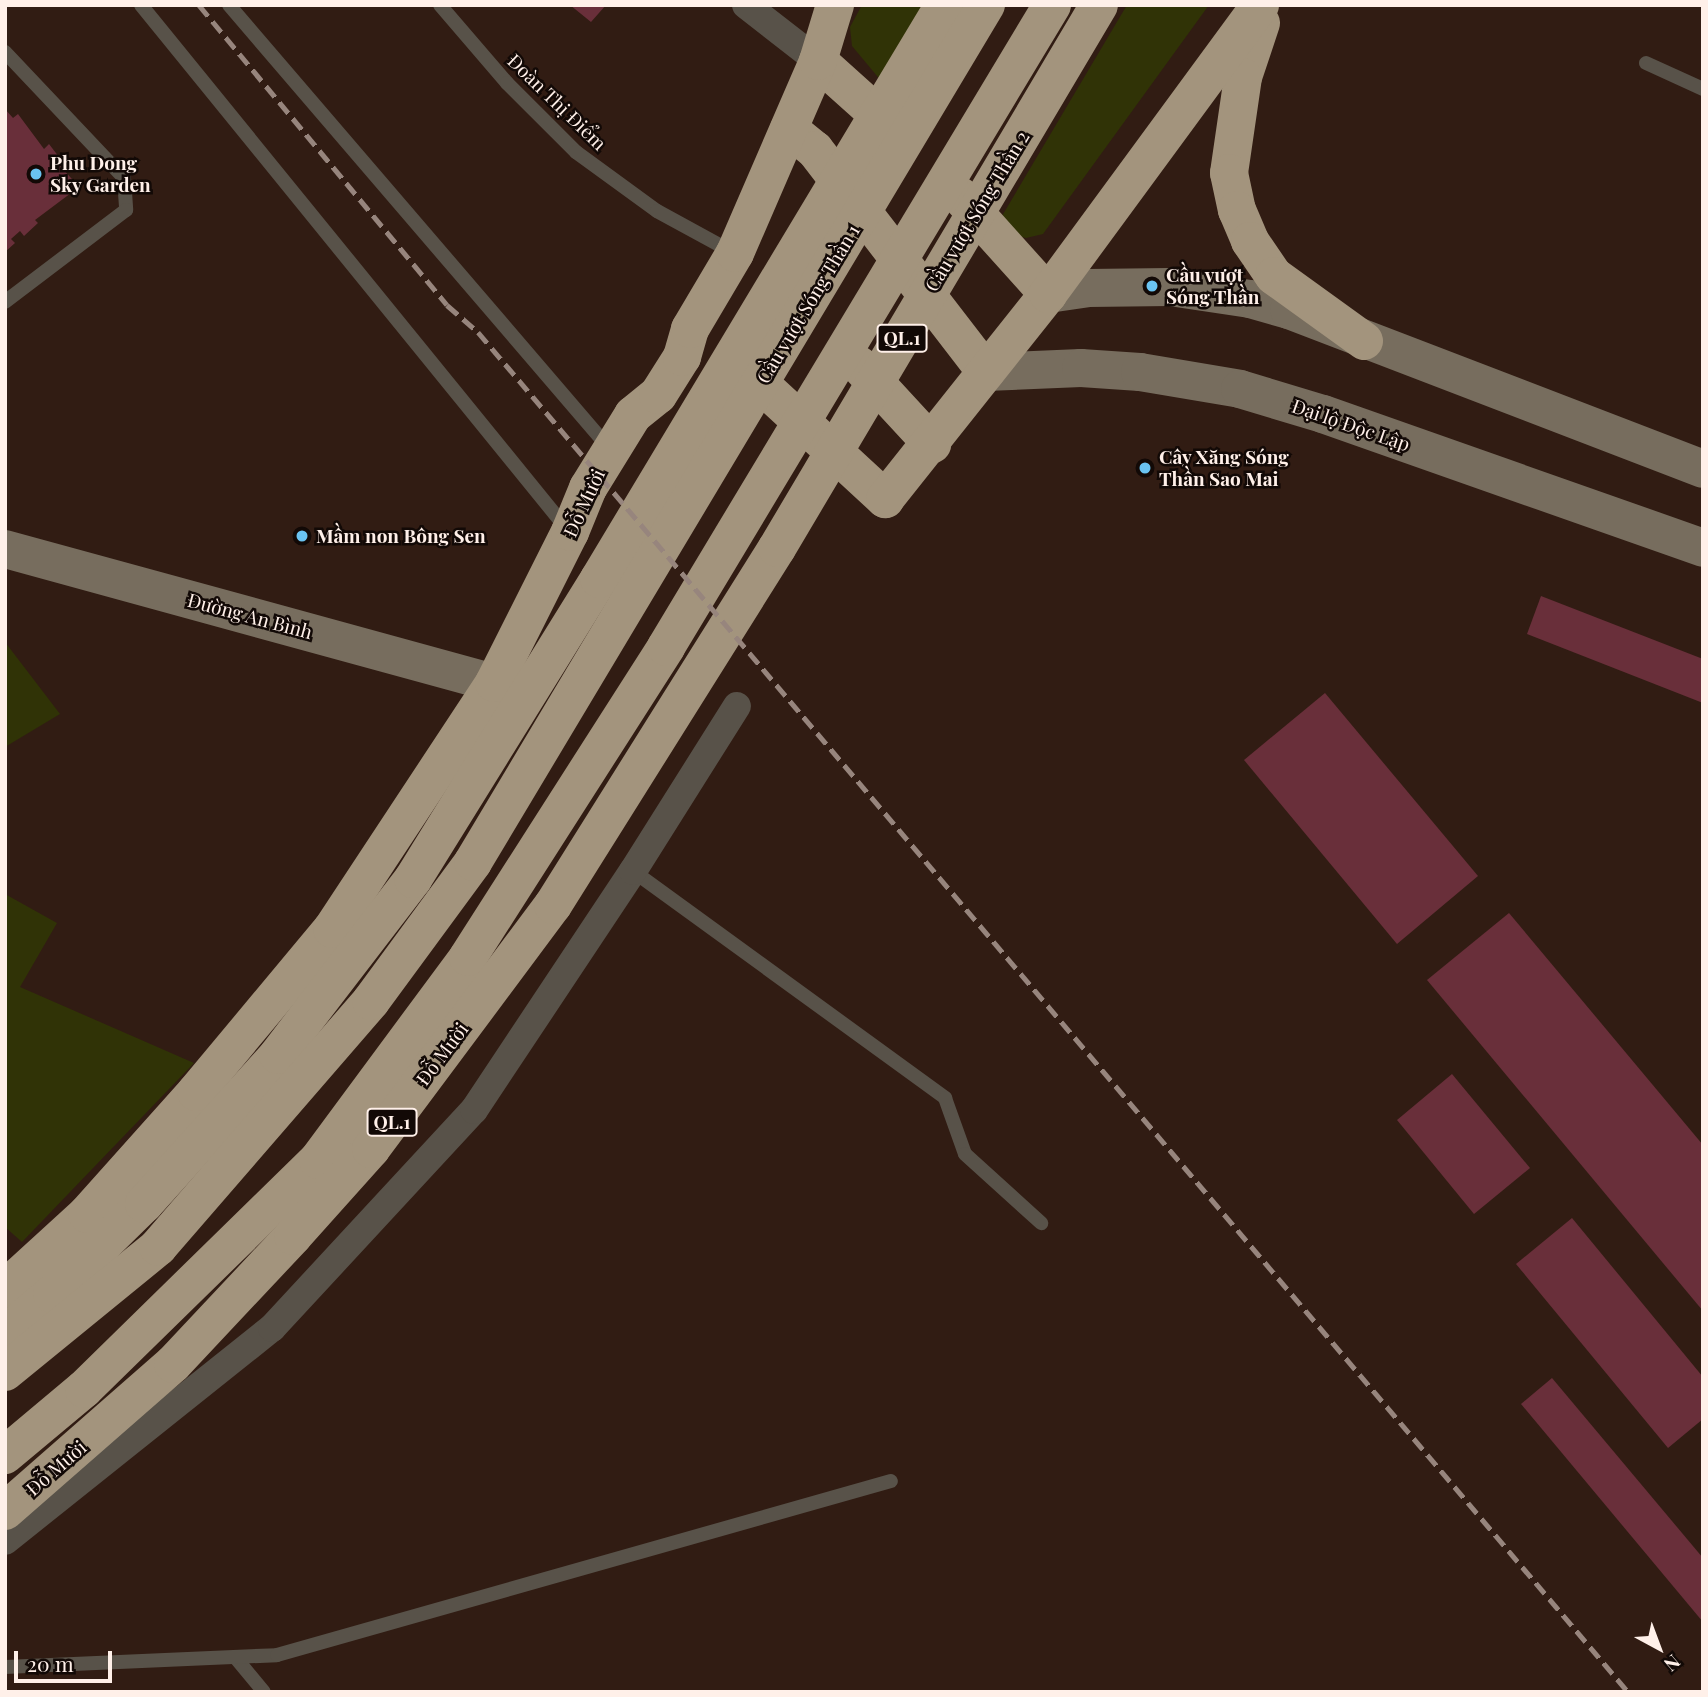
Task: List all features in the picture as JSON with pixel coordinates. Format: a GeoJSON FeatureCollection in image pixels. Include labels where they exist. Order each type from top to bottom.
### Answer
{"type":"FeatureCollection","features":[{"type":"Feature","properties":{"kind":"highway","name":"Đỗ Mười"},"geometry":{"type":"LineString","coordinates":[[5,1289],[87,1214],[196,1092],[332,929],[494,682],[570,532],[588,488],[633,415],[658,395],[682,357],[692,326],[738,245],[789,128],[818,61],[835,5]]}},
{"type":"Feature","properties":{"kind":"highway","name":"Cầu vượt Sóng Thần 1"},"geometry":{"type":"LineString","coordinates":[[5,1334],[52,1294],[144,1203],[278,1055],[413,879],[599,579],[944,5]]}},
{"type":"Feature","properties":{"kind":"highway","name":"Cầu vượt Sóng Thần 1"},"geometry":{"type":"LineString","coordinates":[[5,1372],[158,1247],[371,1001],[472,862],[630,603],[986,5]]}},
{"type":"Feature","properties":{"kind":"highway","name":"Đỗ Mười"},"geometry":{"type":"LineString","coordinates":[[5,1455],[84,1389],[318,1160],[468,957],[666,647],[1052,5]]}},
{"type":"Feature","properties":{"kind":"highway","name":"Cầu vượt Sóng Thần 2"},"geometry":{"type":"LineString","coordinates":[[703,669],[1099,5]]}},
{"type":"Feature","properties":{"kind":"highway"},"geometry":{"type":"LineString","coordinates":[[692,326],[885,499],[932,444],[1048,294],[1260,5]]}},
{"type":"Feature","properties":{"kind":"highway"},"geometry":{"type":"LineString","coordinates":[[1267,5],[1243,77],[1229,173],[1237,210],[1250,241],[1274,276],[1364,341]]}},
{"type":"Feature","properties":{"kind":"highway"},"geometry":{"type":"LineString","coordinates":[[818,61],[926,160],[1048,294]]}},
{"type":"Feature","properties":{"kind":"highway"},"geometry":{"type":"LineString","coordinates":[[789,128],[815,150],[986,372]]}},
{"type":"Feature","properties":{"kind":"highway"},"geometry":{"type":"LineString","coordinates":[[738,245],[932,444]]}},
{"type":"Feature","properties":{"kind":"highway","name":"Đỗ Mười"},"geometry":{"type":"LineString","coordinates":[[5,1511],[173,1364],[371,1149],[553,905],[703,669]]}},
{"type":"Feature","properties":{"kind":"main road"},"geometry":{"type":"LineString","coordinates":[[1048,294],[1129,286],[1210,291],[1289,310],[1703,469]]}},
{"type":"Feature","properties":{"kind":"main road","name":"Đại lộ Độc Lập"},"geometry":{"type":"LineString","coordinates":[[986,372],[1081,368],[1140,372],[1240,389],[1313,411],[1703,548]]}},
{"type":"Feature","properties":{"kind":"main road","name":"Đường An Bình"},"geometry":{"type":"LineString","coordinates":[[5,549],[494,682]]}},
{"type":"Feature","properties":{"kind":"street"},"geometry":{"type":"LineString","coordinates":[[746,5],[818,61]]}},
{"type":"Feature","properties":{"kind":"street"},"geometry":{"type":"LineString","coordinates":[[5,1541],[272,1328],[474,1110],[633,871],[737,706]]}},
{"type":"Feature","properties":{"kind":"lane"},"geometry":{"type":"LineString","coordinates":[[141,5],[570,532]]}},
{"type":"Feature","properties":{"kind":"lane"},"geometry":{"type":"LineString","coordinates":[[229,5],[610,450]]}},
{"type":"Feature","properties":{"kind":"lane","name":"Đoàn Thị Điểm"},"geometry":{"type":"LineString","coordinates":[[440,5],[507,83],[576,152],[657,211],[738,245]]}},
{"type":"Feature","properties":{"kind":"lane"},"geometry":{"type":"LineString","coordinates":[[5,52],[124,178],[127,210],[5,302]]}},
{"type":"Feature","properties":{"kind":"lane"},"geometry":{"type":"LineString","coordinates":[[1646,63],[1703,89]]}},
{"type":"Feature","properties":{"kind":"lane"},"geometry":{"type":"LineString","coordinates":[[633,871],[945,1098],[965,1154],[1041,1223]]}},
{"type":"Feature","properties":{"kind":"lane"},"geometry":{"type":"LineString","coordinates":[[5,1667],[277,1655],[891,1481]]}},
{"type":"Feature","properties":{"kind":"lane"},"geometry":{"type":"LineString","coordinates":[[235,1657],[264,1692]]}},
{"type":"Feature","properties":{"kind":"green space"},"geometry":{"type":"Polygon","coordinates":[[[862,5],[928,5],[882,82],[852,46],[850,27],[862,5]]]}},
{"type":"Feature","properties":{"kind":"green space"},"geometry":{"type":"Polygon","coordinates":[[[1127,5],[1209,5],[1043,234],[1026,238],[1012,234],[1002,216],[1127,5]]]}},
{"type":"Feature","properties":{"kind":"green space"},"geometry":{"type":"Polygon","coordinates":[[[5,642],[60,714],[5,747],[5,642]]]}},
{"type":"Feature","properties":{"kind":"green space"},"geometry":{"type":"Polygon","coordinates":[[[5,894],[57,923],[20,987],[194,1063],[22,1242],[5,1227],[5,894]]]}},
{"type":"Feature","properties":{"kind":"building"},"geometry":{"type":"Polygon","coordinates":[[[570,5],[606,5],[591,22],[570,5]]]}},
{"type":"Feature","properties":{"kind":"building","name":"Phu Dong Sky Garden"},"geometry":{"type":"Polygon","coordinates":[[[5,109],[13,118],[18,114],[44,149],[49,144],[59,157],[55,160],[79,187],[35,220],[38,223],[24,236],[20,231],[11,239],[15,243],[5,252],[5,109]]]}},
{"type":"Feature","properties":{"kind":"building"},"geometry":{"type":"Polygon","coordinates":[[[1541,596],[1703,659],[1703,703],[1527,634],[1541,596]]]}},
{"type":"Feature","properties":{"kind":"building"},"geometry":{"type":"Polygon","coordinates":[[[1325,693],[1478,876],[1397,944],[1244,760],[1325,693]]]}},
{"type":"Feature","properties":{"kind":"building"},"geometry":{"type":"Polygon","coordinates":[[[1509,913],[1703,1145],[1703,1311],[1427,980],[1509,913]]]}},
{"type":"Feature","properties":{"kind":"building"},"geometry":{"type":"Polygon","coordinates":[[[1452,1074],[1530,1168],[1474,1214],[1397,1120],[1452,1074]]]}},
{"type":"Feature","properties":{"kind":"building"},"geometry":{"type":"Polygon","coordinates":[[[1572,1218],[1703,1377],[1703,1419],[1668,1448],[1516,1264],[1572,1218]]]}},
{"type":"Feature","properties":{"kind":"building"},"geometry":{"type":"Polygon","coordinates":[[[1552,1378],[1703,1558],[1703,1622],[1521,1404],[1552,1378]]]}},
{"type":"Feature","properties":{"kind":"railway"},"geometry":{"type":"LineString","coordinates":[[199,5],[447,305],[478,332],[1628,1692]]}},
{"type":"Feature","properties":{"kind":"place","name":"Phu Dong Sky Garden"},"geometry":{"type":"Point","coordinates":[36,174]}},
{"type":"Feature","properties":{"kind":"place","name":"Cầu vượt Sóng Thần"},"geometry":{"type":"Point","coordinates":[1152,286]}},
{"type":"Feature","properties":{"kind":"place","name":"Cây Xăng Sóng Thần Sao Mai"},"geometry":{"type":"Point","coordinates":[1145,468]}},
{"type":"Feature","properties":{"kind":"place","name":"Mầm non Bông Sen"},"geometry":{"type":"Point","coordinates":[302,536]}}]}
